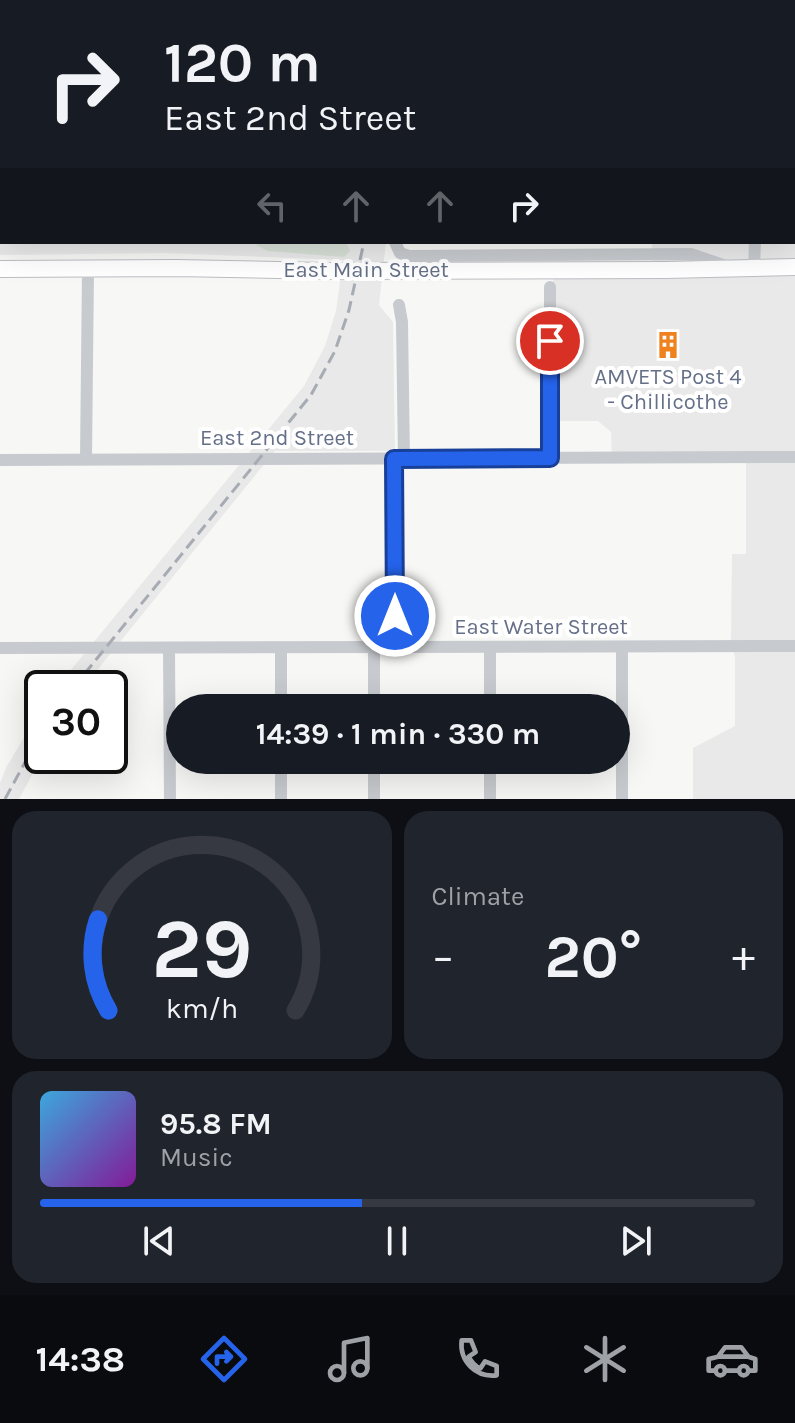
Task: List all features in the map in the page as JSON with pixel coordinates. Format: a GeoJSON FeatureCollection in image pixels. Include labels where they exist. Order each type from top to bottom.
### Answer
{"type":"FeatureCollection","features":[{"type":"Feature","properties":{"kind":"main road","name":"East Main Street"},"geometry":{"type":"LineString","coordinates":[[0,269],[327,271],[795,267]]}},
{"type":"Feature","properties":{"kind":"street"},"geometry":{"type":"LineString","coordinates":[[754,268],[755,244]]}},
{"type":"Feature","properties":{"kind":"street","name":"East Main Street"},"geometry":{"type":"LineString","coordinates":[[398,247],[409,256],[691,254],[732,269]]}},
{"type":"Feature","properties":{"kind":"street"},"geometry":{"type":"LineString","coordinates":[[86,459],[88,269]]}},
{"type":"Feature","properties":{"kind":"street"},"geometry":{"type":"LineString","coordinates":[[550,287],[550,458]]}},
{"type":"Feature","properties":{"kind":"street"},"geometry":{"type":"LineString","coordinates":[[396,648],[402,322],[399,305]]}},
{"type":"Feature","properties":{"kind":"street","name":"East 2nd Street"},"geometry":{"type":"LineString","coordinates":[[0,460],[795,457]]}},
{"type":"Feature","properties":{"kind":"street","name":"East Water Street"},"geometry":{"type":"LineString","coordinates":[[0,648],[795,646]]}},
{"type":"Feature","properties":{"kind":"street"},"geometry":{"type":"LineString","coordinates":[[622,647],[622,799]]}},
{"type":"Feature","properties":{"kind":"street"},"geometry":{"type":"LineString","coordinates":[[281,648],[281,694]]}},
{"type":"Feature","properties":{"kind":"street"},"geometry":{"type":"LineString","coordinates":[[374,648],[374,694]]}},
{"type":"Feature","properties":{"kind":"street"},"geometry":{"type":"LineString","coordinates":[[490,648],[490,694]]}},
{"type":"Feature","properties":{"kind":"street"},"geometry":{"type":"LineString","coordinates":[[169,649],[170,799]]}},
{"type":"Feature","properties":{"kind":"street"},"geometry":{"type":"LineString","coordinates":[[281,774],[281,799]]}},
{"type":"Feature","properties":{"kind":"street"},"geometry":{"type":"LineString","coordinates":[[374,774],[374,799]]}},
{"type":"Feature","properties":{"kind":"street"},"geometry":{"type":"LineString","coordinates":[[490,774],[490,799]]}},
{"type":"Feature","properties":{"kind":"shaded area"},"geometry":{"type":"Polygon","coordinates":[[[0,244],[386,244],[379,305],[393,322],[395,451],[275,451],[98,670],[71,670],[304,386],[325,346],[336,311],[343,260],[166,253],[0,255],[0,244]]]}},
{"type":"Feature","properties":{"kind":"shaded area"},"geometry":{"type":"Polygon","coordinates":[[[347,244],[350,251],[344,257],[268,251],[256,245],[347,244]]]}},
{"type":"Feature","properties":{"kind":"shaded area"},"geometry":{"type":"Polygon","coordinates":[[[652,244],[795,244],[795,799],[693,799],[693,748],[735,726],[735,657],[731,640],[732,554],[746,554],[746,460],[612,460],[611,432],[598,421],[553,421],[553,270],[652,269],[652,244]]]}},
{"type":"Feature","properties":{"kind":"shaded area"},"geometry":{"type":"Polygon","coordinates":[[[24,737],[24,774],[32,774],[19,799],[0,799],[0,783],[24,737]]]}},
{"type":"Feature","properties":{"kind":"railway"},"geometry":{"type":"LineString","coordinates":[[88,670],[311,395],[335,351],[349,310],[364,244]]}},
{"type":"Feature","properties":{"kind":"railway"},"geometry":{"type":"LineString","coordinates":[[5,799],[24,764]]}},
{"type":"Feature","properties":{"kind":"place","name":"AMVETS Post 4 - Chillicothe"},"geometry":{"type":"Point","coordinates":[668,345]}},
{"type":"Feature","properties":{"kind":"route"},"geometry":{"type":"LineString","coordinates":[[395,616],[394,459],[550,458],[550,341]]}}]}
